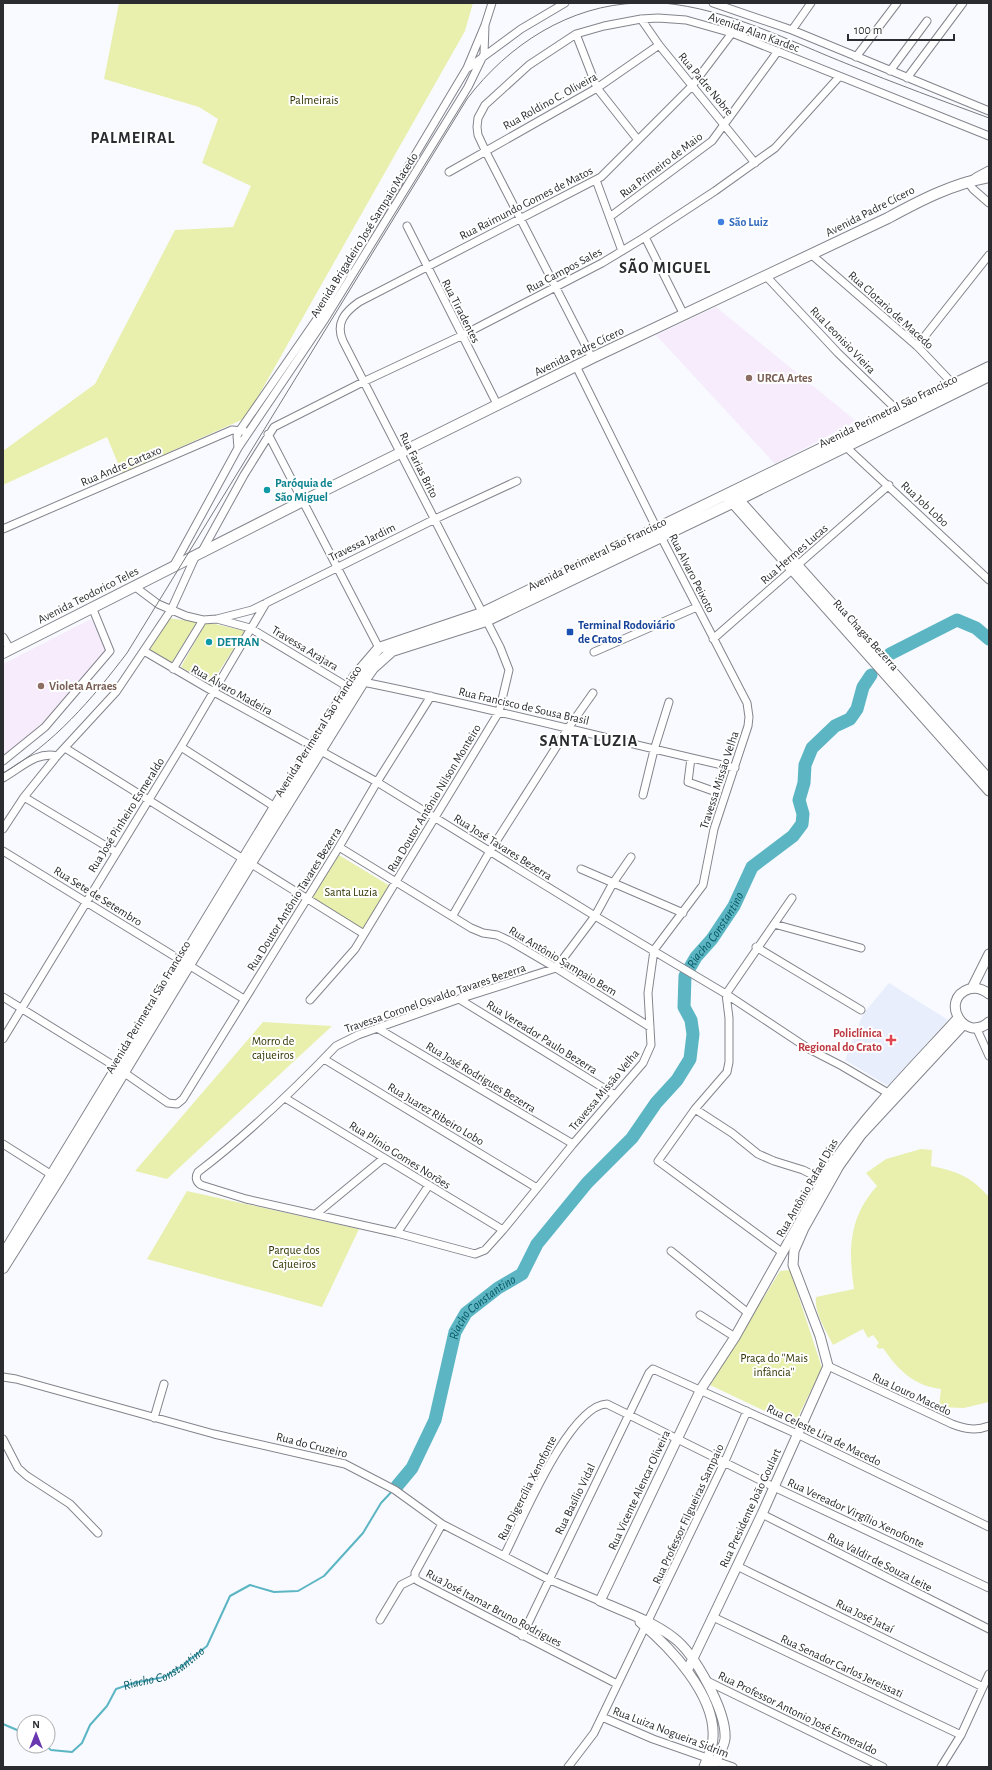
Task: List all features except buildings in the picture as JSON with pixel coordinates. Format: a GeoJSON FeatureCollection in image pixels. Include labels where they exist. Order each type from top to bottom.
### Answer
{"type":"FeatureCollection","features":[{"type":"Feature","properties":{"kind":"main road","name":"Avenida Padre Cícero"},"geometry":{"type":"LineString","coordinates":[[184,561],[592,358],[812,255],[888,218],[920,200],[970,180],[989,177]]}},
{"type":"Feature","properties":{"kind":"main road","name":"Avenida Perimetral São Francisco"},"geometry":{"type":"LineString","coordinates":[[247,860],[275,806],[348,687],[373,668],[392,650],[421,638],[484,617],[573,575],[845,446],[989,367]]}},
{"type":"Feature","properties":{"kind":"main road","name":"Avenida Perimetral São Francisco"},"geometry":{"type":"LineString","coordinates":[[733,498],[901,415],[989,376]]}},
{"type":"Feature","properties":{"kind":"main road","name":"Avenida Teodorico Teles"},"geometry":{"type":"LineString","coordinates":[[6,651],[184,561]]}},
{"type":"Feature","properties":{"kind":"main road","name":"Avenida Perimetral São Francisco"},"geometry":{"type":"LineString","coordinates":[[3,1268],[120,1069],[247,860],[321,751],[359,679],[379,648],[421,638]]}},
{"type":"Feature","properties":{"kind":"main road","name":"Avenida Perimetral São Francisco"},"geometry":{"type":"LineString","coordinates":[[3,1255],[56,1177]]}},
{"type":"Feature","properties":{"kind":"street","name":"Avenida Brigadeiro José Sampaio Macedo"},"geometry":{"type":"LineString","coordinates":[[238,448],[237,436],[240,430],[319,316],[467,68],[485,25],[492,3]]}},
{"type":"Feature","properties":{"kind":"street"},"geometry":{"type":"LineString","coordinates":[[467,68],[484,54],[521,29],[566,3]]}},
{"type":"Feature","properties":{"kind":"street"},"geometry":{"type":"LineString","coordinates":[[713,3],[738,6],[856,57],[989,111]]}},
{"type":"Feature","properties":{"kind":"street"},"geometry":{"type":"LineString","coordinates":[[792,30],[811,3]]}},
{"type":"Feature","properties":{"kind":"street"},"geometry":{"type":"LineString","coordinates":[[856,57],[897,3]]}},
{"type":"Feature","properties":{"kind":"street"},"geometry":{"type":"LineString","coordinates":[[907,78],[963,3]]}},
{"type":"Feature","properties":{"kind":"street","name":"Avenida Alan Kardec"},"geometry":{"type":"LineString","coordinates":[[485,150],[478,135],[478,118],[485,105],[529,65],[576,34],[604,26],[641,19],[686,20],[732,33],[989,136]]}},
{"type":"Feature","properties":{"kind":"street","name":"Rua Padre Nobre"},"geometry":{"type":"LineString","coordinates":[[641,19],[659,45],[755,163]]}},
{"type":"Feature","properties":{"kind":"street"},"geometry":{"type":"LineString","coordinates":[[890,71],[927,20]]}},
{"type":"Feature","properties":{"kind":"street","name":"Avenida Brigadeiro José Sampaio Macedo"},"geometry":{"type":"LineString","coordinates":[[173,567],[238,448],[325,319],[468,87],[484,54],[485,25]]}},
{"type":"Feature","properties":{"kind":"street","name":"Rua Raimundo Gomes de Matos"},"geometry":{"type":"LineString","coordinates":[[339,326],[346,313],[359,302],[596,180],[692,86],[732,33]]}},
{"type":"Feature","properties":{"kind":"street"},"geometry":{"type":"LineString","coordinates":[[576,34],[597,88],[638,140]]}},
{"type":"Feature","properties":{"kind":"street","name":"Rua Roldino C. Oliveira"},"geometry":{"type":"LineString","coordinates":[[449,172],[485,150],[597,88],[659,45]]}},
{"type":"Feature","properties":{"kind":"street","name":"Rua Primeiro de Maio"},"geometry":{"type":"LineString","coordinates":[[611,216],[712,141],[778,51]]}},
{"type":"Feature","properties":{"kind":"street","name":"Rua Campos Sales"},"geometry":{"type":"LineString","coordinates":[[268,434],[281,423],[365,381],[461,336],[556,287],[645,237],[775,148],[839,77]]}},
{"type":"Feature","properties":{"kind":"street"},"geometry":{"type":"LineString","coordinates":[[485,150],[592,358]]}},
{"type":"Feature","properties":{"kind":"street"},"geometry":{"type":"LineString","coordinates":[[989,171],[970,180],[977,194],[989,203]]}},
{"type":"Feature","properties":{"kind":"street"},"geometry":{"type":"LineString","coordinates":[[596,180],[611,216],[622,251]]}},
{"type":"Feature","properties":{"kind":"street","name":"Rua Tiradentes"},"geometry":{"type":"LineString","coordinates":[[407,226],[461,336],[498,406]]}},
{"type":"Feature","properties":{"kind":"street"},"geometry":{"type":"LineString","coordinates":[[645,237],[684,315]]}},
{"type":"Feature","properties":{"kind":"street","name":"Rua Clotario de Macedo"},"geometry":{"type":"LineString","coordinates":[[812,255],[917,346],[954,385]]}},
{"type":"Feature","properties":{"kind":"street"},"geometry":{"type":"LineString","coordinates":[[917,346],[989,255]]}},
{"type":"Feature","properties":{"kind":"street"},"geometry":{"type":"LineString","coordinates":[[355,256],[361,260]]}},
{"type":"Feature","properties":{"kind":"street","name":"Rua Leonisio Vieira"},"geometry":{"type":"LineString","coordinates":[[766,276],[838,353],[901,415]]}},
{"type":"Feature","properties":{"kind":"street","name":"Rua Farias Brito"},"geometry":{"type":"LineString","coordinates":[[339,326],[343,341],[365,381],[484,617]]}},
{"type":"Feature","properties":{"kind":"street","name":"Rua Alvaro Peixoto"},"geometry":{"type":"LineString","coordinates":[[576,366],[659,533],[747,703]]}},
{"type":"Feature","properties":{"kind":"street","name":"Rua Andre Cartaxo"},"geometry":{"type":"LineString","coordinates":[[3,530],[232,430],[250,432]]}},
{"type":"Feature","properties":{"kind":"street"},"geometry":{"type":"LineString","coordinates":[[268,434],[338,566],[379,648]]}},
{"type":"Feature","properties":{"kind":"street"},"geometry":{"type":"LineString","coordinates":[[3,829],[24,797],[57,756],[116,692],[144,651],[171,610],[199,554],[268,434]]}},
{"type":"Feature","properties":{"kind":"street","name":"Rua Job Lobo"},"geometry":{"type":"LineString","coordinates":[[845,446],[889,485],[989,580]]}},
{"type":"Feature","properties":{"kind":"street","name":"Travessa Jardim"},"geometry":{"type":"LineString","coordinates":[[134,586],[146,596],[171,610],[202,620],[217,619],[242,614],[435,519],[517,481]]}},
{"type":"Feature","properties":{"kind":"street","name":"Rua Hermes Lucas"},"geometry":{"type":"LineString","coordinates":[[713,639],[889,485]]}},
{"type":"Feature","properties":{"kind":"street","name":"Rua Chagas Bezerra"},"geometry":{"type":"LineString","coordinates":[[733,498],[989,791]]}},
{"type":"Feature","properties":{"kind":"street","name":"Rua Chagas Bezerra"},"geometry":{"type":"LineString","coordinates":[[794,567],[989,779]]}},
{"type":"Feature","properties":{"kind":"street","name":"Rua José Pinheiro Esmeraldo"},"geometry":{"type":"LineString","coordinates":[[3,1039],[181,747],[266,602]]}},
{"type":"Feature","properties":{"kind":"street"},"geometry":{"type":"LineString","coordinates":[[3,760],[45,727],[110,651],[92,607]]}},
{"type":"Feature","properties":{"kind":"street"},"geometry":{"type":"LineString","coordinates":[[594,652],[697,607]]}},
{"type":"Feature","properties":{"kind":"street","name":"Rua Doutor Antônio Nilson Monteiro"},"geometry":{"type":"LineString","coordinates":[[310,1000],[348,958],[364,934],[499,712],[509,670],[500,647],[484,617]]}},
{"type":"Feature","properties":{"kind":"street","name":"Travessa Jardim"},"geometry":{"type":"LineString","coordinates":[[217,619],[250,628]]}},
{"type":"Feature","properties":{"kind":"street"},"geometry":{"type":"LineString","coordinates":[[173,669],[202,620]]}},
{"type":"Feature","properties":{"kind":"street","name":"Travessa Arajara"},"geometry":{"type":"LineString","coordinates":[[250,628],[348,687]]}},
{"type":"Feature","properties":{"kind":"street"},"geometry":{"type":"LineString","coordinates":[[3,637],[6,651]]}},
{"type":"Feature","properties":{"kind":"street","name":"Rua Álvaro Madeira"},"geometry":{"type":"LineString","coordinates":[[144,651],[173,669],[312,746]]}},
{"type":"Feature","properties":{"kind":"street","name":"Rua Francisco de Sousa Brasil"},"geometry":{"type":"LineString","coordinates":[[359,679],[735,768]]}},
{"type":"Feature","properties":{"kind":"street"},"geometry":{"type":"LineString","coordinates":[[453,915],[490,851],[568,728],[593,693]]}},
{"type":"Feature","properties":{"kind":"street","name":"Rua Doutor Antônio Tavares Bezerra"},"geometry":{"type":"LineString","coordinates":[[120,1069],[168,1102],[175,1104],[182,1099],[431,696]]}},
{"type":"Feature","properties":{"kind":"street"},"geometry":{"type":"LineString","coordinates":[[644,795],[654,750],[669,702]]}},
{"type":"Feature","properties":{"kind":"street","name":"Travessa Missão Velha"},"geometry":{"type":"LineString","coordinates":[[397,1233],[470,1254],[475,1254],[485,1250],[573,1144],[644,1063],[651,1045],[648,993],[654,950],[704,885],[714,829],[748,726],[749,717],[747,703]]}},
{"type":"Feature","properties":{"kind":"street","name":"Rua José Tavares Bezerra"},"geometry":{"type":"LineString","coordinates":[[312,746],[377,782],[595,916],[654,950],[726,994],[809,1049],[893,1096]]}},
{"type":"Feature","properties":{"kind":"street"},"geometry":{"type":"LineString","coordinates":[[181,747],[275,806]]}},
{"type":"Feature","properties":{"kind":"street"},"geometry":{"type":"LineString","coordinates":[[65,748],[364,934]]}},
{"type":"Feature","properties":{"kind":"street"},"geometry":{"type":"LineString","coordinates":[[3,778],[46,753],[57,756]]}},
{"type":"Feature","properties":{"kind":"street"},"geometry":{"type":"LineString","coordinates":[[691,758],[688,782],[716,792]]}},
{"type":"Feature","properties":{"kind":"street"},"geometry":{"type":"LineString","coordinates":[[24,797],[116,852]]}},
{"type":"Feature","properties":{"kind":"street","name":"Rua Antônio Sampaio Bem"},"geometry":{"type":"LineString","coordinates":[[339,847],[453,915],[471,928],[497,935],[556,968],[650,1027]]}},
{"type":"Feature","properties":{"kind":"street","name":"Rua Sete de Setembro"},"geometry":{"type":"LineString","coordinates":[[3,851],[244,1000]]}},
{"type":"Feature","properties":{"kind":"street"},"geometry":{"type":"LineString","coordinates":[[556,968],[595,916],[613,883],[631,857]]}},
{"type":"Feature","properties":{"kind":"street"},"geometry":{"type":"LineString","coordinates":[[581,869],[683,913]]}},
{"type":"Feature","properties":{"kind":"street"},"geometry":{"type":"LineString","coordinates":[[783,1253],[658,1161],[695,1109],[727,1072],[729,1062],[729,1040],[726,994],[756,947],[792,898]]}},
{"type":"Feature","properties":{"kind":"street"},"geometry":{"type":"LineString","coordinates":[[774,924],[861,948]]}},
{"type":"Feature","properties":{"kind":"street"},"geometry":{"type":"LineString","coordinates":[[756,947],[861,1010]]}},
{"type":"Feature","properties":{"kind":"street"},"geometry":{"type":"LineString","coordinates":[[972,988],[989,954]]}},
{"type":"Feature","properties":{"kind":"street","name":"Travessa Coronel Osvaldo Tavares Bezerra"},"geometry":{"type":"LineString","coordinates":[[316,1214],[246,1199],[199,1184],[196,1178],[198,1172],[225,1151],[285,1098],[343,1042],[377,1028],[459,999],[556,968]]}},
{"type":"Feature","properties":{"kind":"street"},"geometry":{"type":"LineString","coordinates":[[989,991],[972,988],[961,994],[957,999],[956,1012],[961,1021],[976,1028],[989,1056]]}},
{"type":"Feature","properties":{"kind":"street"},"geometry":{"type":"LineString","coordinates":[[3,998],[22,1008],[120,1069]]}},
{"type":"Feature","properties":{"kind":"street","name":"Rua Vereador Paulo Bezerra"},"geometry":{"type":"LineString","coordinates":[[459,999],[615,1095]]}},
{"type":"Feature","properties":{"kind":"street","name":"Rua Antônio Rafael Dias"},"geometry":{"type":"LineString","coordinates":[[828,1366],[820,1336],[793,1265],[796,1244],[816,1201],[823,1180],[846,1144],[893,1096],[961,1021]]}},
{"type":"Feature","properties":{"kind":"street"},"geometry":{"type":"LineString","coordinates":[[976,1028],[988,1024]]}},
{"type":"Feature","properties":{"kind":"street","name":"Rua José Rodrigues Bezerra"},"geometry":{"type":"LineString","coordinates":[[377,1028],[573,1144]]}},
{"type":"Feature","properties":{"kind":"street","name":"Rua Juarez Ribeiro Lobo"},"geometry":{"type":"LineString","coordinates":[[324,1059],[537,1188]]}},
{"type":"Feature","properties":{"kind":"street","name":"Rua Antônio Rafael Dias"},"geometry":{"type":"LineString","coordinates":[[701,1389],[735,1337],[783,1253],[816,1201],[849,1152],[893,1096]]}},
{"type":"Feature","properties":{"kind":"street","name":"Rua Plinio Gomes Norões"},"geometry":{"type":"LineString","coordinates":[[285,1098],[503,1230]]}},
{"type":"Feature","properties":{"kind":"street"},"geometry":{"type":"LineString","coordinates":[[695,1109],[732,1133],[758,1154],[774,1161],[807,1171],[823,1180]]}},
{"type":"Feature","properties":{"kind":"street"},"geometry":{"type":"LineString","coordinates":[[3,1144],[56,1177]]}},
{"type":"Feature","properties":{"kind":"street"},"geometry":{"type":"LineString","coordinates":[[316,1214],[384,1158]]}},
{"type":"Feature","properties":{"kind":"street"},"geometry":{"type":"LineString","coordinates":[[316,1214],[397,1233],[429,1185]]}},
{"type":"Feature","properties":{"kind":"street"},"geometry":{"type":"LineString","coordinates":[[671,1251],[748,1313]]}},
{"type":"Feature","properties":{"kind":"street"},"geometry":{"type":"LineString","coordinates":[[778,1262],[787,1260],[793,1265]]}},
{"type":"Feature","properties":{"kind":"street"},"geometry":{"type":"LineString","coordinates":[[700,1315],[735,1337]]}},
{"type":"Feature","properties":{"kind":"street","name":"Rua Louro Macedo"},"geometry":{"type":"LineString","coordinates":[[828,1366],[952,1424],[963,1428],[975,1429],[989,1426]]}},
{"type":"Feature","properties":{"kind":"street","name":"Rua Presidente João Goulart"},"geometry":{"type":"LineString","coordinates":[[687,1671],[762,1514],[828,1366]]}},
{"type":"Feature","properties":{"kind":"street","name":"Rua Celeste Lira de Macedo"},"geometry":{"type":"LineString","coordinates":[[649,1373],[653,1369],[657,1369],[748,1410],[989,1527]]}},
{"type":"Feature","properties":{"kind":"street","name":"Rua Basílio Vidal"},"geometry":{"type":"LineString","coordinates":[[522,1636],[548,1579],[649,1373]]}},
{"type":"Feature","properties":{"kind":"street","name":"Rua do Cruzeiro"},"geometry":{"type":"LineString","coordinates":[[3,1377],[16,1379],[214,1434],[345,1464],[395,1490],[442,1524],[548,1579],[600,1601],[647,1624]]}},
{"type":"Feature","properties":{"kind":"street"},"geometry":{"type":"LineString","coordinates":[[154,1418],[164,1384]]}},
{"type":"Feature","properties":{"kind":"street","name":"Rua Vicente Alencar Oliveira"},"geometry":{"type":"LineString","coordinates":[[600,1601],[701,1389]]}},
{"type":"Feature","properties":{"kind":"street","name":"Rua Digercília Xenofonte"},"geometry":{"type":"LineString","coordinates":[[504,1556],[565,1437],[580,1419],[590,1410],[602,1404],[607,1404]]}},
{"type":"Feature","properties":{"kind":"street","name":"Rua Vereador Virgílio Xenofonte"},"geometry":{"type":"LineString","coordinates":[[607,1404],[726,1461],[774,1486],[989,1588]]}},
{"type":"Feature","properties":{"kind":"street","name":"Rua Professor Filgueiras Sampaio"},"geometry":{"type":"LineString","coordinates":[[568,1767],[594,1733],[726,1461],[748,1410]]}},
{"type":"Feature","properties":{"kind":"street"},"geometry":{"type":"LineString","coordinates":[[3,1439],[18,1468],[27,1476],[70,1504],[98,1533]]}},
{"type":"Feature","properties":{"kind":"street","name":"Rua Valdir de Souza Leite"},"geometry":{"type":"LineString","coordinates":[[762,1514],[989,1629]]}},
{"type":"Feature","properties":{"kind":"street","name":"Rua José Itamar Bruno Rodrigues"},"geometry":{"type":"LineString","coordinates":[[442,1524],[415,1573],[415,1578],[418,1581],[617,1684]]}},
{"type":"Feature","properties":{"kind":"street","name":"Rua José Jataí"},"geometry":{"type":"LineString","coordinates":[[737,1566],[983,1687]]}},
{"type":"Feature","properties":{"kind":"street"},"geometry":{"type":"LineString","coordinates":[[380,1620],[401,1585],[415,1578]]}},
{"type":"Feature","properties":{"kind":"street","name":"Rua Senador Carlos Jereissati"},"geometry":{"type":"LineString","coordinates":[[713,1617],[961,1735]]}},
{"type":"Feature","properties":{"kind":"street"},"geometry":{"type":"LineString","coordinates":[[647,1624],[675,1638],[693,1660],[717,1701],[724,1722],[725,1741],[712,1762],[704,1767]]}},
{"type":"Feature","properties":{"kind":"street"},"geometry":{"type":"LineString","coordinates":[[647,1624],[671,1650],[687,1671],[702,1695],[710,1718],[713,1738],[712,1762]]}},
{"type":"Feature","properties":{"kind":"street"},"geometry":{"type":"LineString","coordinates":[[942,1767],[961,1735],[989,1674]]}},
{"type":"Feature","properties":{"kind":"street","name":"Rua Professor Antonio José Esmeraldo"},"geometry":{"type":"LineString","coordinates":[[704,1679],[883,1767]]}},
{"type":"Feature","properties":{"kind":"street","name":"Rua Luiza Nogueira Sidrim"},"geometry":{"type":"LineString","coordinates":[[602,1717],[712,1762],[733,1767]]}},
{"type":"Feature","properties":{"kind":"shaded area","name":"URCA Artes"},"geometry":{"type":"Polygon","coordinates":[[[716,307],[856,421],[775,464],[656,335],[716,307]]]}},
{"type":"Feature","properties":{"kind":"shaded area","name":"Violeta Arraes"},"geometry":{"type":"Polygon","coordinates":[[[91,619],[111,650],[36,732],[3,757],[3,664],[91,619]]]}},
{"type":"Feature","properties":{"kind":"shaded area","name":"Policlínica Regional do Crato"},"geometry":{"type":"Polygon","coordinates":[[[889,983],[948,1020],[888,1086],[845,1060],[863,1014],[889,983]]]}},
{"type":"Feature","properties":{"kind":"green space","name":"Palmeirais"},"geometry":{"type":"Polygon","coordinates":[[[119,3],[473,3],[465,31],[246,418],[122,473],[107,437],[3,485],[3,451],[95,384],[175,230],[233,227],[251,186],[202,163],[218,119],[199,107],[104,79],[119,3]]]}},
{"type":"Feature","properties":{"kind":"green space"},"geometry":{"type":"Polygon","coordinates":[[[168,618],[197,622],[171,664],[149,651],[168,618]]]}},
{"type":"Feature","properties":{"kind":"green space"},"geometry":{"type":"Polygon","coordinates":[[[206,622],[245,631],[211,684],[181,667],[206,622]]]}},
{"type":"Feature","properties":{"kind":"green space","name":"Santa Luzia"},"geometry":{"type":"Polygon","coordinates":[[[339,855],[390,886],[363,929],[312,898],[339,855]]]}},
{"type":"Feature","properties":{"kind":"green space","name":"Morro de cajueiros"},"geometry":{"type":"Polygon","coordinates":[[[263,1022],[332,1026],[167,1179],[135,1171],[263,1022]]]}},
{"type":"Feature","properties":{"kind":"green space"},"geometry":{"type":"Polygon","coordinates":[[[921,1149],[932,1150],[931,1166],[949,1170],[963,1176],[976,1184],[989,1197],[989,1402],[964,1408],[939,1407],[941,1389],[915,1381],[908,1376],[901,1370],[883,1348],[879,1349],[876,1346],[879,1343],[873,1335],[868,1338],[863,1329],[833,1345],[821,1321],[816,1303],[816,1297],[854,1289],[851,1260],[853,1234],[861,1210],[877,1186],[866,1173],[886,1159],[921,1149]]]}},
{"type":"Feature","properties":{"kind":"green space","name":"Parque dos Cajueiros"},"geometry":{"type":"Polygon","coordinates":[[[187,1191],[359,1229],[322,1307],[147,1259],[187,1191]]]}},
{"type":"Feature","properties":{"kind":"green space","name":"Praça do ''Mais infância''"},"geometry":{"type":"Polygon","coordinates":[[[790,1270],[822,1368],[794,1425],[710,1385],[780,1271],[790,1270]]]}},
{"type":"Feature","properties":{"kind":"waterway","name":"Riacho Constantino"},"geometry":{"type":"LineString","coordinates":[[890,654],[957,620],[976,628],[989,639]]}},
{"type":"Feature","properties":{"kind":"waterway","name":"Riacho Constantino"},"geometry":{"type":"LineString","coordinates":[[397,1486],[412,1468],[435,1420],[455,1332],[466,1313],[498,1288],[522,1274],[537,1244],[587,1183],[632,1138],[656,1103],[677,1080],[690,1059],[693,1034],[691,1020],[684,1007],[685,976],[696,957],[712,939],[734,906],[752,867],[793,836],[802,824],[803,814],[799,800],[804,783],[805,765],[812,748],[835,726],[850,719],[857,709],[863,687],[871,675]]}},
{"type":"Feature","properties":{"kind":"waterway","name":"Riacho Constantino"},"geometry":{"type":"LineString","coordinates":[[56,1750],[72,1752],[82,1743],[90,1725],[107,1706],[116,1689],[134,1683],[164,1677],[181,1667],[207,1646],[230,1596],[250,1585],[274,1592],[298,1591],[324,1576],[363,1533],[381,1503],[397,1486]]}},
{"type":"Feature","properties":{"kind":"waterway","name":"Riacho Constantino"},"geometry":{"type":"LineString","coordinates":[[3,1724],[16,1730]]}},
{"type":"Feature","properties":{"kind":"tram line"},"geometry":{"type":"LineString","coordinates":[[3,773],[39,748],[71,719],[86,704],[127,653],[467,99],[483,79],[521,45],[564,20],[588,11],[613,5],[638,3]]}},
{"type":"Feature","properties":{"kind":"tram line"},"geometry":{"type":"LineString","coordinates":[[663,3],[687,6],[711,12],[758,27],[885,79],[989,118]]}},
{"type":"Feature","properties":{"kind":"place","name":"São Luiz"},"geometry":{"type":"Point","coordinates":[721,222]}},
{"type":"Feature","properties":{"kind":"place","name":"URCA Artes"},"geometry":{"type":"Point","coordinates":[749,378]}},
{"type":"Feature","properties":{"kind":"place","name":"Paróquia de São Miguel"},"geometry":{"type":"Point","coordinates":[267,490]}},
{"type":"Feature","properties":{"kind":"place","name":"Terminal Rodoviário de Cratos"},"geometry":{"type":"Point","coordinates":[570,632]}},
{"type":"Feature","properties":{"kind":"place","name":"DETRAN"},"geometry":{"type":"Point","coordinates":[209,642]}},
{"type":"Feature","properties":{"kind":"place","name":"Violeta Arraes"},"geometry":{"type":"Point","coordinates":[41,686]}},
{"type":"Feature","properties":{"kind":"place","name":"Policlínica Regional do Crato"},"geometry":{"type":"Point","coordinates":[891,1040]}},
{"type":"Feature","properties":{"kind":"district","name":"PALMEIRAL"},"geometry":{"type":"Point","coordinates":[133,138]}},
{"type":"Feature","properties":{"kind":"district","name":"SÃO MIGUEL"},"geometry":{"type":"Point","coordinates":[665,268]}},
{"type":"Feature","properties":{"kind":"district","name":"SANTA LUZIA"},"geometry":{"type":"Point","coordinates":[589,741]}}]}
